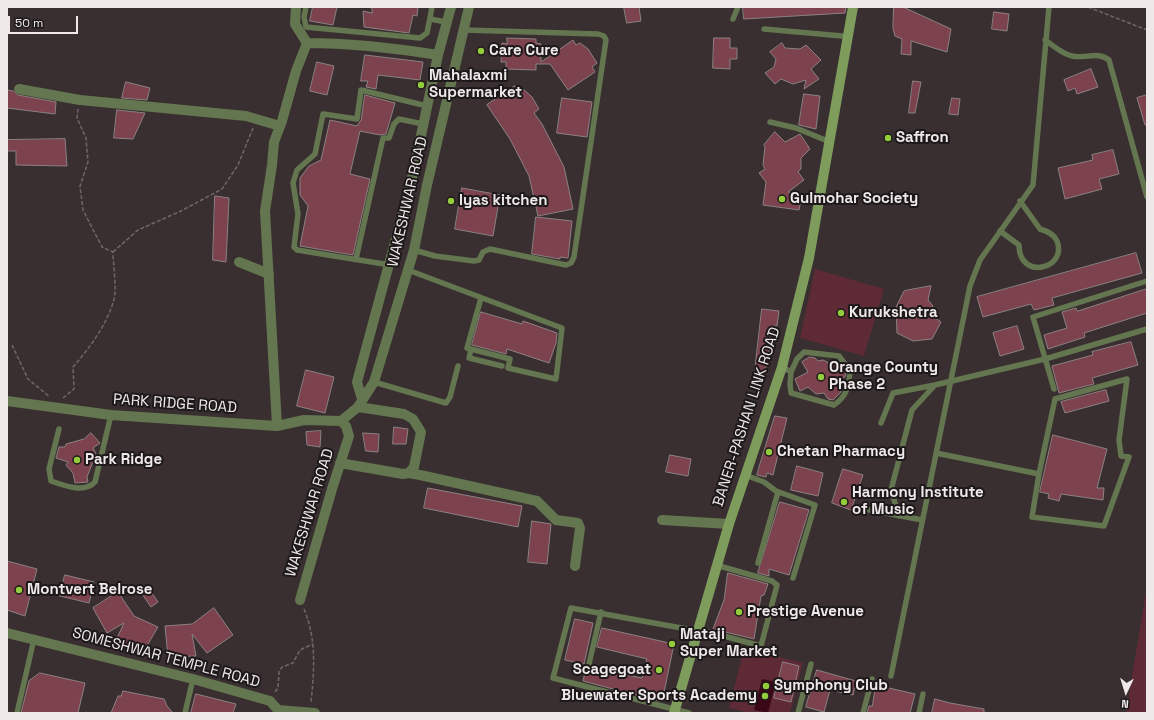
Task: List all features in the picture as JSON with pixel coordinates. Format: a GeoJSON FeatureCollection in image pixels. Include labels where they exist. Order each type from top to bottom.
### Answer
{"type":"FeatureCollection","features":[{"type":"Feature","properties":{"kind":"street"},"geometry":{"type":"LineString","coordinates":[[296,7],[295,24],[307,43]]}},
{"type":"Feature","properties":{"kind":"street","name":"WAKESHWAR ROAD"},"geometry":{"type":"LineString","coordinates":[[360,403],[357,382],[390,265],[411,183],[438,55],[450,7]]}},
{"type":"Feature","properties":{"kind":"street","name":"WAKESHWAR ROAD"},"geometry":{"type":"LineString","coordinates":[[300,600],[349,436],[346,426],[341,421],[360,403],[374,382],[414,250],[427,185],[469,7]]}},
{"type":"Feature","properties":{"kind":"street","name":"BANER-PASHAN LINK ROAD"},"geometry":{"type":"LineString","coordinates":[[674,712],[716,565],[782,367],[809,258],[830,142],[845,36],[853,7]]}},
{"type":"Feature","properties":{"kind":"street"},"geometry":{"type":"LineString","coordinates":[[307,43],[338,43],[388,47],[438,55]]}},
{"type":"Feature","properties":{"kind":"street"},"geometry":{"type":"LineString","coordinates":[[277,426],[264,211],[272,166],[274,142],[307,43]]}},
{"type":"Feature","properties":{"kind":"street"},"geometry":{"type":"LineString","coordinates":[[19,89],[80,100],[246,116],[280,126]]}},
{"type":"Feature","properties":{"kind":"street"},"geometry":{"type":"LineString","coordinates":[[239,262],[269,274]]}},
{"type":"Feature","properties":{"kind":"street"},"geometry":{"type":"LineString","coordinates":[[390,265],[408,270]]}},
{"type":"Feature","properties":{"kind":"street","name":"PARK RIDGE ROAD"},"geometry":{"type":"LineString","coordinates":[[7,401],[52,403],[111,414],[277,426],[304,420],[341,421]]}},
{"type":"Feature","properties":{"kind":"street"},"geometry":{"type":"LineString","coordinates":[[360,403],[404,414],[413,420],[421,432],[414,467],[409,473]]}},
{"type":"Feature","properties":{"kind":"street"},"geometry":{"type":"LineString","coordinates":[[340,463],[403,474],[409,473],[537,501],[556,520],[578,523],[580,528],[575,566]]}},
{"type":"Feature","properties":{"kind":"street"},"geometry":{"type":"LineString","coordinates":[[662,520],[729,524]]}},
{"type":"Feature","properties":{"kind":"street","name":"SOMESHWAR TEMPLE ROAD"},"geometry":{"type":"LineString","coordinates":[[7,633],[193,679],[270,701],[277,712],[312,712]]}},
{"type":"Feature","properties":{"kind":"lane"},"geometry":{"type":"LineString","coordinates":[[306,7],[304,17],[306,27],[420,38],[427,32],[432,7]]}},
{"type":"Feature","properties":{"kind":"lane"},"geometry":{"type":"LineString","coordinates":[[733,19],[738,7]]}},
{"type":"Feature","properties":{"kind":"lane"},"geometry":{"type":"LineString","coordinates":[[890,676],[970,286],[980,260],[1020,201],[1033,185],[1048,7]]}},
{"type":"Feature","properties":{"kind":"lane"},"geometry":{"type":"LineString","coordinates":[[430,19],[446,22]]}},
{"type":"Feature","properties":{"kind":"lane"},"geometry":{"type":"LineString","coordinates":[[764,29],[845,36]]}},
{"type":"Feature","properties":{"kind":"lane"},"geometry":{"type":"LineString","coordinates":[[414,250],[436,256],[474,261],[479,260],[483,252],[490,249],[566,265],[571,263],[574,257],[606,40],[604,36],[598,34],[464,30]]}},
{"type":"Feature","properties":{"kind":"lane"},"geometry":{"type":"LineString","coordinates":[[1046,40],[1070,56],[1084,58],[1100,55],[1109,60],[1147,197]]}},
{"type":"Feature","properties":{"kind":"lane"},"geometry":{"type":"LineString","coordinates":[[390,265],[297,250],[293,244],[298,214],[293,192],[294,176],[301,166],[315,154],[323,114],[357,119],[361,90],[427,106]]}},
{"type":"Feature","properties":{"kind":"lane"},"geometry":{"type":"LineString","coordinates":[[356,259],[383,138],[389,138],[394,124],[399,119],[423,124]]}},
{"type":"Feature","properties":{"kind":"lane"},"geometry":{"type":"LineString","coordinates":[[770,122],[796,128],[830,142]]}},
{"type":"Feature","properties":{"kind":"lane"},"geometry":{"type":"LineString","coordinates":[[1000,231],[1020,245],[1022,258],[1031,267],[1045,267],[1055,259],[1058,246],[1056,240],[1046,231],[1040,229],[1020,201]]}},
{"type":"Feature","properties":{"kind":"lane"},"geometry":{"type":"LineString","coordinates":[[408,270],[562,328],[556,379],[508,368],[510,359],[467,348],[481,298]]}},
{"type":"Feature","properties":{"kind":"lane"},"geometry":{"type":"LineString","coordinates":[[1054,388],[1033,317],[1147,282]]}},
{"type":"Feature","properties":{"kind":"lane"},"geometry":{"type":"LineString","coordinates":[[881,423],[894,393],[951,382],[1045,359],[1147,329]]}},
{"type":"Feature","properties":{"kind":"lane"},"geometry":{"type":"LineString","coordinates":[[471,349],[469,358],[502,366]]}},
{"type":"Feature","properties":{"kind":"lane"},"geometry":{"type":"LineString","coordinates":[[804,352],[840,356],[850,371],[849,382],[843,399],[834,406],[791,393],[791,372],[797,359],[804,352]]}},
{"type":"Feature","properties":{"kind":"lane"},"geometry":{"type":"LineString","coordinates":[[374,382],[446,403],[450,397],[458,366]]}},
{"type":"Feature","properties":{"kind":"lane"},"geometry":{"type":"LineString","coordinates":[[782,367],[791,372]]}},
{"type":"Feature","properties":{"kind":"lane"},"geometry":{"type":"LineString","coordinates":[[1127,379],[1119,440],[1121,456],[1129,457],[1104,526],[1032,517],[1039,474],[1055,399],[1127,379]]}},
{"type":"Feature","properties":{"kind":"lane"},"geometry":{"type":"LineString","coordinates":[[899,516],[891,490],[912,410],[935,385]]}},
{"type":"Feature","properties":{"kind":"lane"},"geometry":{"type":"LineString","coordinates":[[59,429],[49,469],[51,481],[72,488],[88,486],[94,482],[111,414]]}},
{"type":"Feature","properties":{"kind":"lane"},"geometry":{"type":"LineString","coordinates":[[936,453],[1039,474]]}},
{"type":"Feature","properties":{"kind":"lane"},"geometry":{"type":"LineString","coordinates":[[745,475],[764,482],[778,492],[815,505],[793,578]]}},
{"type":"Feature","properties":{"kind":"lane"},"geometry":{"type":"LineString","coordinates":[[758,563],[778,492]]}},
{"type":"Feature","properties":{"kind":"lane"},"geometry":{"type":"LineString","coordinates":[[859,508],[922,520]]}},
{"type":"Feature","properties":{"kind":"lane"},"geometry":{"type":"LineString","coordinates":[[689,713],[674,712],[553,678],[572,608],[601,612],[687,629],[698,629],[761,646],[777,585],[772,580],[716,565]]}},
{"type":"Feature","properties":{"kind":"lane"},"geometry":{"type":"LineString","coordinates":[[589,664],[601,612]]}},
{"type":"Feature","properties":{"kind":"lane"},"geometry":{"type":"LineString","coordinates":[[17,713],[34,640]]}},
{"type":"Feature","properties":{"kind":"lane"},"geometry":{"type":"LineString","coordinates":[[798,713],[811,664]]}},
{"type":"Feature","properties":{"kind":"lane"},"geometry":{"type":"LineString","coordinates":[[185,713],[193,679]]}},
{"type":"Feature","properties":{"kind":"lane"},"geometry":{"type":"LineString","coordinates":[[863,713],[872,679]]}},
{"type":"Feature","properties":{"kind":"lane"},"geometry":{"type":"LineString","coordinates":[[919,713],[923,694]]}},
{"type":"Feature","properties":{"kind":"path"},"geometry":{"type":"LineString","coordinates":[[1088,7],[1147,30]]}},
{"type":"Feature","properties":{"kind":"path"},"geometry":{"type":"LineString","coordinates":[[80,100],[77,118],[86,138],[88,162],[80,186],[83,210],[102,247],[113,252]]}},
{"type":"Feature","properties":{"kind":"path"},"geometry":{"type":"LineString","coordinates":[[113,252],[138,230],[180,211],[222,189],[238,165],[256,119]]}},
{"type":"Feature","properties":{"kind":"path"},"geometry":{"type":"LineString","coordinates":[[12,345],[28,379],[52,403],[64,398],[74,389],[73,367],[86,352],[100,330],[115,298],[113,252]]}},
{"type":"Feature","properties":{"kind":"path"},"geometry":{"type":"LineString","coordinates":[[300,600],[310,624],[315,659],[312,712]]}},
{"type":"Feature","properties":{"kind":"path"},"geometry":{"type":"LineString","coordinates":[[270,701],[278,688],[279,672],[282,667],[293,663],[300,650],[313,644]]}},
{"type":"Feature","properties":{"kind":"shaded area","name":"Kurukshetra"},"geometry":{"type":"Polygon","coordinates":[[[815,269],[884,289],[864,356],[800,338],[815,269]]]}},
{"type":"Feature","properties":{"kind":"shaded area"},"geometry":{"type":"Polygon","coordinates":[[[1147,586],[1147,713],[1126,713],[1147,586]]]}},
{"type":"Feature","properties":{"kind":"shaded area","name":"Symphony Club"},"geometry":{"type":"Polygon","coordinates":[[[744,648],[803,663],[790,713],[750,713],[729,708],[744,648]]]}},
{"type":"Feature","properties":{"kind":"shaded area","name":"Bluewater Sports Academy"},"geometry":{"type":"Polygon","coordinates":[[[762,679],[776,682],[768,713],[754,710],[762,679]]]}},
{"type":"Feature","properties":{"kind":"building"},"geometry":{"type":"Polygon","coordinates":[[[313,7],[337,7],[333,25],[310,21],[313,7]]]}},
{"type":"Feature","properties":{"kind":"building"},"geometry":{"type":"Polygon","coordinates":[[[372,7],[418,7],[417,16],[413,15],[409,33],[364,27],[363,11],[372,13],[372,7]]]}},
{"type":"Feature","properties":{"kind":"building"},"geometry":{"type":"Polygon","coordinates":[[[624,7],[639,7],[641,21],[627,23],[624,7]]]}},
{"type":"Feature","properties":{"kind":"building"},"geometry":{"type":"Polygon","coordinates":[[[743,7],[846,7],[845,13],[744,19],[743,7]]]}},
{"type":"Feature","properties":{"kind":"building"},"geometry":{"type":"Polygon","coordinates":[[[894,7],[903,7],[951,29],[947,52],[911,41],[911,55],[901,54],[902,39],[895,36],[893,28],[894,7]]]}},
{"type":"Feature","properties":{"kind":"building"},"geometry":{"type":"Polygon","coordinates":[[[994,12],[1009,14],[1007,31],[992,29],[994,12]]]}},
{"type":"Feature","properties":{"kind":"building"},"geometry":{"type":"Polygon","coordinates":[[[507,38],[536,39],[536,43],[541,44],[541,62],[573,40],[576,45],[580,43],[588,49],[597,63],[592,67],[595,72],[568,90],[550,64],[536,64],[536,70],[506,69],[506,62],[501,62],[502,43],[507,44],[507,38]]]}},
{"type":"Feature","properties":{"kind":"building"},"geometry":{"type":"Polygon","coordinates":[[[714,38],[730,38],[730,48],[737,48],[737,59],[730,59],[730,69],[713,68],[714,38]]]}},
{"type":"Feature","properties":{"kind":"building"},"geometry":{"type":"Polygon","coordinates":[[[782,43],[785,48],[800,49],[806,45],[821,60],[811,69],[819,79],[804,89],[806,80],[793,84],[781,79],[775,84],[765,73],[774,67],[776,59],[770,52],[782,43]]]}},
{"type":"Feature","properties":{"kind":"building"},"geometry":{"type":"Polygon","coordinates":[[[365,55],[423,62],[420,80],[378,75],[376,89],[366,87],[368,81],[361,81],[365,55]]]}},
{"type":"Feature","properties":{"kind":"building"},"geometry":{"type":"Polygon","coordinates":[[[317,62],[334,66],[327,95],[310,91],[317,62]]]}},
{"type":"Feature","properties":{"kind":"building"},"geometry":{"type":"Polygon","coordinates":[[[1091,69],[1098,87],[1077,94],[1075,88],[1068,91],[1064,80],[1091,69]]]}},
{"type":"Feature","properties":{"kind":"building"},"geometry":{"type":"Polygon","coordinates":[[[913,81],[921,82],[915,113],[909,113],[913,81]]]}},
{"type":"Feature","properties":{"kind":"building"},"geometry":{"type":"Polygon","coordinates":[[[126,82],[150,88],[147,100],[122,98],[126,82]]]}},
{"type":"Feature","properties":{"kind":"building"},"geometry":{"type":"Polygon","coordinates":[[[515,86],[518,90],[523,89],[532,97],[539,109],[534,113],[542,124],[564,167],[573,209],[538,216],[529,176],[510,139],[487,105],[515,86]]]}},
{"type":"Feature","properties":{"kind":"building"},"geometry":{"type":"Polygon","coordinates":[[[7,90],[13,91],[18,95],[56,102],[55,114],[7,108],[7,90]]]}},
{"type":"Feature","properties":{"kind":"building"},"geometry":{"type":"Polygon","coordinates":[[[804,94],[820,96],[816,129],[799,125],[804,94]]]}},
{"type":"Feature","properties":{"kind":"building"},"geometry":{"type":"Polygon","coordinates":[[[365,95],[395,103],[386,134],[380,135],[360,131],[350,174],[370,179],[353,255],[300,246],[308,206],[300,195],[300,178],[309,166],[321,160],[330,120],[357,126],[361,120],[365,95]]]}},
{"type":"Feature","properties":{"kind":"building"},"geometry":{"type":"Polygon","coordinates":[[[1147,95],[1147,125],[1145,125],[1137,98],[1147,95]]]}},
{"type":"Feature","properties":{"kind":"building"},"geometry":{"type":"Polygon","coordinates":[[[562,98],[592,102],[587,137],[557,133],[562,98]]]}},
{"type":"Feature","properties":{"kind":"building"},"geometry":{"type":"Polygon","coordinates":[[[952,98],[960,99],[958,115],[949,114],[952,98]]]}},
{"type":"Feature","properties":{"kind":"building"},"geometry":{"type":"Polygon","coordinates":[[[117,110],[145,113],[133,139],[114,138],[117,110]]]}},
{"type":"Feature","properties":{"kind":"building"},"geometry":{"type":"Polygon","coordinates":[[[775,132],[785,142],[800,134],[810,149],[801,158],[801,169],[798,172],[804,180],[788,192],[802,194],[799,210],[763,205],[766,182],[759,173],[765,169],[763,165],[764,145],[775,132]]]}},
{"type":"Feature","properties":{"kind":"building"},"geometry":{"type":"Polygon","coordinates":[[[65,139],[67,166],[16,165],[16,151],[7,151],[7,140],[65,139]]]}},
{"type":"Feature","properties":{"kind":"building"},"geometry":{"type":"Polygon","coordinates":[[[1113,150],[1119,174],[1099,179],[1102,189],[1065,199],[1058,168],[1093,160],[1092,155],[1113,150]]]}},
{"type":"Feature","properties":{"kind":"building"},"geometry":{"type":"Polygon","coordinates":[[[462,188],[500,195],[493,236],[455,229],[462,188]]]}},
{"type":"Feature","properties":{"kind":"building"},"geometry":{"type":"Polygon","coordinates":[[[215,196],[229,198],[226,262],[213,260],[215,196]]]}},
{"type":"Feature","properties":{"kind":"building"},"geometry":{"type":"Polygon","coordinates":[[[536,217],[572,221],[568,258],[560,257],[560,259],[532,254],[536,217]]]}},
{"type":"Feature","properties":{"kind":"building"},"geometry":{"type":"Polygon","coordinates":[[[1136,253],[1142,273],[1052,298],[1054,305],[1034,310],[1031,304],[983,317],[977,297],[1136,253]]]}},
{"type":"Feature","properties":{"kind":"building"},"geometry":{"type":"Polygon","coordinates":[[[931,286],[928,300],[933,306],[931,315],[941,322],[932,339],[913,341],[897,333],[896,307],[904,291],[931,286]]]}},
{"type":"Feature","properties":{"kind":"building"},"geometry":{"type":"Polygon","coordinates":[[[1147,289],[1147,313],[1084,333],[1085,337],[1048,349],[1044,335],[1067,328],[1062,312],[1076,308],[1077,311],[1147,289]]]}},
{"type":"Feature","properties":{"kind":"building"},"geometry":{"type":"Polygon","coordinates":[[[762,309],[779,311],[777,326],[774,326],[770,352],[768,352],[764,382],[754,380],[762,309]]]}},
{"type":"Feature","properties":{"kind":"building"},"geometry":{"type":"Polygon","coordinates":[[[481,312],[522,324],[523,321],[557,333],[556,343],[549,363],[507,349],[506,354],[472,345],[481,312]]]}},
{"type":"Feature","properties":{"kind":"building"},"geometry":{"type":"Polygon","coordinates":[[[1017,326],[1024,349],[1000,356],[993,333],[1017,326]]]}},
{"type":"Feature","properties":{"kind":"building"},"geometry":{"type":"Polygon","coordinates":[[[1131,342],[1138,365],[1092,378],[1094,384],[1059,393],[1052,366],[1093,355],[1092,352],[1131,342]]]}},
{"type":"Feature","properties":{"kind":"building","name":"Orange County Phase 2"},"geometry":{"type":"Polygon","coordinates":[[[810,357],[815,358],[818,361],[823,360],[831,364],[837,361],[846,373],[845,377],[836,382],[841,392],[833,400],[828,399],[824,393],[816,394],[808,387],[800,391],[795,379],[808,372],[802,362],[810,357]]]}},
{"type":"Feature","properties":{"kind":"building"},"geometry":{"type":"Polygon","coordinates":[[[306,370],[334,377],[325,413],[297,406],[306,370]]]}},
{"type":"Feature","properties":{"kind":"building"},"geometry":{"type":"Polygon","coordinates":[[[1106,390],[1109,401],[1065,413],[1061,402],[1106,390]]]}},
{"type":"Feature","properties":{"kind":"building"},"geometry":{"type":"Polygon","coordinates":[[[775,416],[787,418],[773,475],[767,473],[766,477],[757,475],[775,416]]]}},
{"type":"Feature","properties":{"kind":"building"},"geometry":{"type":"Polygon","coordinates":[[[394,427],[408,429],[406,444],[393,444],[394,427]]]}},
{"type":"Feature","properties":{"kind":"building"},"geometry":{"type":"Polygon","coordinates":[[[321,431],[320,447],[307,445],[306,432],[321,431]]]}},
{"type":"Feature","properties":{"kind":"building","name":"Park Ridge"},"geometry":{"type":"Polygon","coordinates":[[[91,433],[100,443],[93,448],[96,454],[87,477],[88,482],[75,483],[73,473],[66,465],[68,462],[56,458],[59,447],[65,447],[66,444],[84,439],[91,433]]]}},
{"type":"Feature","properties":{"kind":"building"},"geometry":{"type":"Polygon","coordinates":[[[363,433],[379,434],[378,452],[366,451],[363,433]]]}},
{"type":"Feature","properties":{"kind":"building"},"geometry":{"type":"Polygon","coordinates":[[[1053,435],[1107,449],[1097,488],[1104,488],[1103,500],[1061,494],[1059,501],[1048,498],[1049,494],[1040,492],[1053,435]]]}},
{"type":"Feature","properties":{"kind":"building"},"geometry":{"type":"Polygon","coordinates":[[[670,455],[691,459],[688,476],[666,472],[670,455]]]}},
{"type":"Feature","properties":{"kind":"building"},"geometry":{"type":"Polygon","coordinates":[[[797,466],[823,473],[818,496],[791,490],[797,466]]]}},
{"type":"Feature","properties":{"kind":"building"},"geometry":{"type":"Polygon","coordinates":[[[843,469],[863,475],[851,510],[832,503],[843,469]]]}},
{"type":"Feature","properties":{"kind":"building"},"geometry":{"type":"Polygon","coordinates":[[[428,488],[522,506],[518,527],[424,508],[428,488]]]}},
{"type":"Feature","properties":{"kind":"building"},"geometry":{"type":"Polygon","coordinates":[[[780,502],[809,510],[789,575],[769,569],[769,576],[758,573],[780,502]]]}},
{"type":"Feature","properties":{"kind":"building"},"geometry":{"type":"Polygon","coordinates":[[[532,521],[551,524],[547,564],[528,562],[532,521]]]}},
{"type":"Feature","properties":{"kind":"building","name":"Montvert Belrose"},"geometry":{"type":"Polygon","coordinates":[[[7,561],[37,569],[25,616],[7,610],[7,561]]]}},
{"type":"Feature","properties":{"kind":"building","name":"Prestige Avenue"},"geometry":{"type":"Polygon","coordinates":[[[728,573],[768,584],[764,595],[761,596],[754,639],[713,629],[724,600],[728,573]]]}},
{"type":"Feature","properties":{"kind":"building"},"geometry":{"type":"Polygon","coordinates":[[[65,575],[94,582],[89,603],[60,596],[65,575]]]}},
{"type":"Feature","properties":{"kind":"building"},"geometry":{"type":"Polygon","coordinates":[[[147,586],[158,602],[151,607],[140,591],[147,586]]]}},
{"type":"Feature","properties":{"kind":"building"},"geometry":{"type":"Polygon","coordinates":[[[118,592],[134,616],[158,627],[142,654],[116,640],[124,623],[107,633],[93,608],[118,592]]]}},
{"type":"Feature","properties":{"kind":"building"},"geometry":{"type":"Polygon","coordinates":[[[214,608],[233,635],[207,653],[192,634],[196,656],[168,657],[165,626],[192,624],[214,608]]]}},
{"type":"Feature","properties":{"kind":"building"},"geometry":{"type":"Polygon","coordinates":[[[575,619],[593,623],[584,664],[565,660],[575,619]]]}},
{"type":"Feature","properties":{"kind":"building"},"geometry":{"type":"Polygon","coordinates":[[[602,628],[674,644],[662,702],[583,681],[586,667],[642,678],[647,659],[597,647],[602,628]]]}},
{"type":"Feature","properties":{"kind":"building"},"geometry":{"type":"Polygon","coordinates":[[[783,662],[799,666],[791,702],[774,698],[783,662]]]}},
{"type":"Feature","properties":{"kind":"building"},"geometry":{"type":"Polygon","coordinates":[[[817,670],[856,681],[853,695],[830,690],[824,712],[806,707],[817,670]]]}},
{"type":"Feature","properties":{"kind":"building"},"geometry":{"type":"Polygon","coordinates":[[[40,673],[85,683],[78,713],[21,713],[29,681],[40,673]]]}},
{"type":"Feature","properties":{"kind":"building"},"geometry":{"type":"Polygon","coordinates":[[[876,685],[915,694],[910,713],[867,713],[869,706],[872,706],[876,685]]]}},
{"type":"Feature","properties":{"kind":"building"},"geometry":{"type":"Polygon","coordinates":[[[123,691],[164,699],[167,706],[173,713],[111,713],[118,696],[121,696],[123,691]]]}},
{"type":"Feature","properties":{"kind":"building"},"geometry":{"type":"Polygon","coordinates":[[[196,694],[236,704],[233,713],[191,713],[196,694]]]}},
{"type":"Feature","properties":{"kind":"building"},"geometry":{"type":"Polygon","coordinates":[[[935,699],[984,709],[984,713],[932,713],[935,699]]]}},
{"type":"Feature","properties":{"kind":"place","name":"Care Cure"},"geometry":{"type":"Point","coordinates":[481,51]}},
{"type":"Feature","properties":{"kind":"place","name":"Mahalaxmi Supermarket"},"geometry":{"type":"Point","coordinates":[421,85]}},
{"type":"Feature","properties":{"kind":"place","name":"Saffron"},"geometry":{"type":"Point","coordinates":[888,138]}},
{"type":"Feature","properties":{"kind":"place","name":"Gulmohar Society"},"geometry":{"type":"Point","coordinates":[782,199]}},
{"type":"Feature","properties":{"kind":"place","name":"Iyas kitchen"},"geometry":{"type":"Point","coordinates":[451,201]}},
{"type":"Feature","properties":{"kind":"place","name":"Kurukshetra"},"geometry":{"type":"Point","coordinates":[841,313]}},
{"type":"Feature","properties":{"kind":"place","name":"Orange County Phase 2"},"geometry":{"type":"Point","coordinates":[821,377]}},
{"type":"Feature","properties":{"kind":"place","name":"Chetan Pharmacy"},"geometry":{"type":"Point","coordinates":[769,452]}},
{"type":"Feature","properties":{"kind":"place","name":"Park Ridge"},"geometry":{"type":"Point","coordinates":[77,460]}},
{"type":"Feature","properties":{"kind":"place","name":"Harmony Institute of Music"},"geometry":{"type":"Point","coordinates":[844,502]}},
{"type":"Feature","properties":{"kind":"place","name":"Montvert Belrose"},"geometry":{"type":"Point","coordinates":[19,590]}},
{"type":"Feature","properties":{"kind":"place","name":"Prestige Avenue"},"geometry":{"type":"Point","coordinates":[739,612]}},
{"type":"Feature","properties":{"kind":"place","name":"Mataji Super Market"},"geometry":{"type":"Point","coordinates":[672,644]}},
{"type":"Feature","properties":{"kind":"place","name":"Scagegoat"},"geometry":{"type":"Point","coordinates":[659,670]}},
{"type":"Feature","properties":{"kind":"place","name":"Symphony Club"},"geometry":{"type":"Point","coordinates":[766,686]}},
{"type":"Feature","properties":{"kind":"place","name":"Bluewater Sports Academy"},"geometry":{"type":"Point","coordinates":[765,696]}}]}
